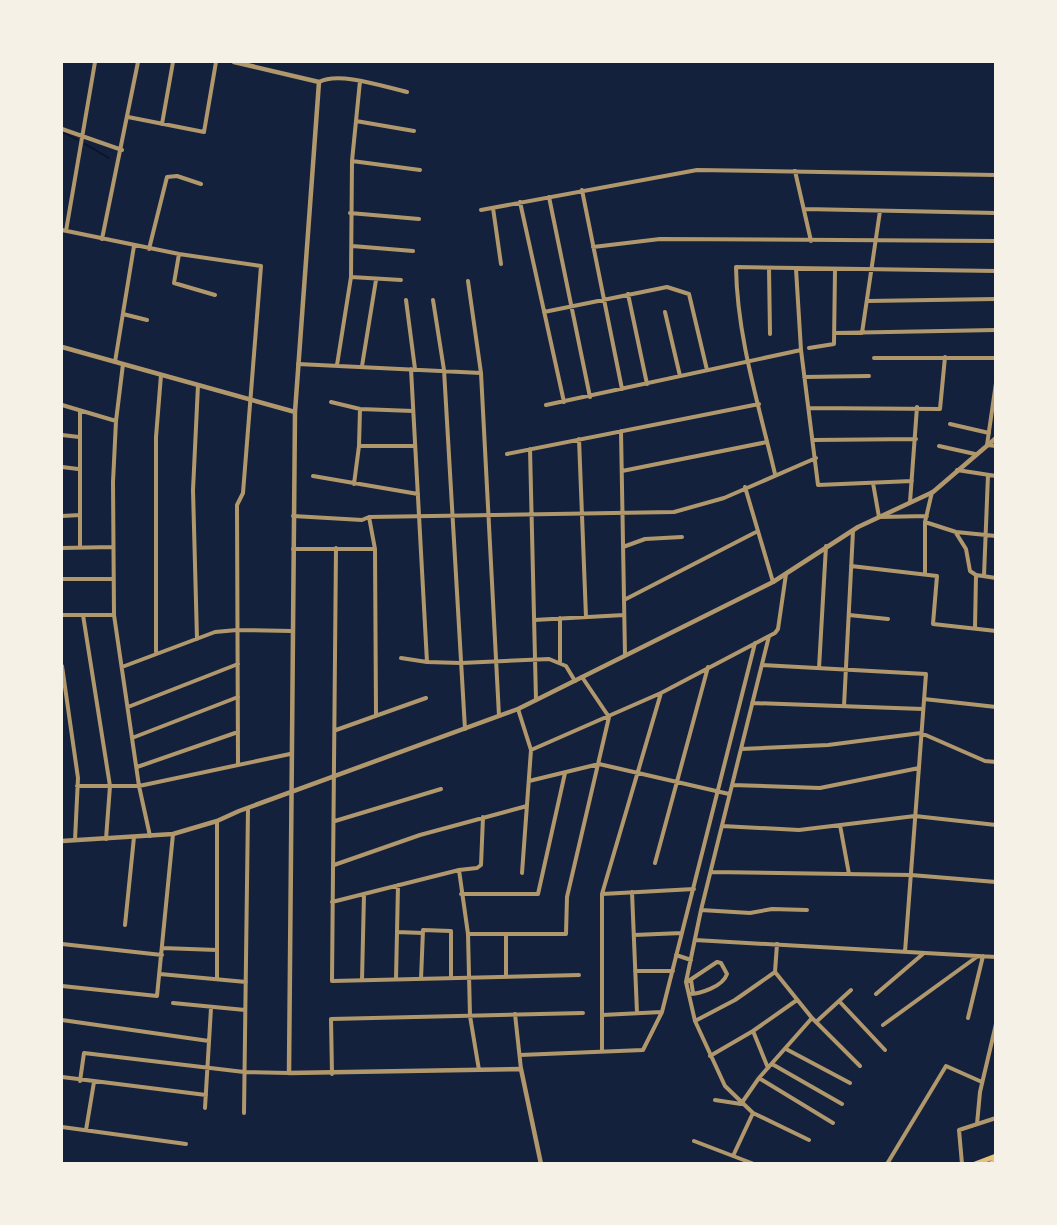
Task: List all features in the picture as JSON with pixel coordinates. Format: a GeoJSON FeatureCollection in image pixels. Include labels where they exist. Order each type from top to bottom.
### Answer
{"type":"FeatureCollection","features":[{"type":"Feature","properties":{"kind":"main road"},"geometry":{"type":"LineString","coordinates":[[975,1164],[996,1156]]}},
{"type":"Feature","properties":{"kind":"main road"},"geometry":{"type":"LineString","coordinates":[[990,1164],[996,1161]]}},
{"type":"Feature","properties":{"kind":"street"},"geometry":{"type":"LineString","coordinates":[[94,62],[64,231],[150,249],[261,266],[243,487],[237,505],[238,764]]}},
{"type":"Feature","properties":{"kind":"street"},"geometry":{"type":"LineString","coordinates":[[102,239],[122,150],[138,62]]}},
{"type":"Feature","properties":{"kind":"street"},"geometry":{"type":"LineString","coordinates":[[162,124],[173,62]]}},
{"type":"Feature","properties":{"kind":"street"},"geometry":{"type":"LineString","coordinates":[[128,117],[204,132],[216,62]]}},
{"type":"Feature","properties":{"kind":"street"},"geometry":{"type":"LineString","coordinates":[[234,62],[319,82],[326,78],[360,81],[407,92]]}},
{"type":"Feature","properties":{"kind":"street"},"geometry":{"type":"LineString","coordinates":[[337,365],[351,277],[352,161],[360,81]]}},
{"type":"Feature","properties":{"kind":"street"},"geometry":{"type":"LineString","coordinates":[[289,1073],[291,631],[295,412],[319,82]]}},
{"type":"Feature","properties":{"kind":"street"},"geometry":{"type":"LineString","coordinates":[[356,121],[414,131]]}},
{"type":"Feature","properties":{"kind":"street"},"geometry":{"type":"LineString","coordinates":[[62,129],[82,138],[122,150]]}},
{"type":"Feature","properties":{"kind":"street"},"geometry":{"type":"LineString","coordinates":[[352,161],[420,170]]}},
{"type":"Feature","properties":{"kind":"street"},"geometry":{"type":"LineString","coordinates":[[480,210],[697,170],[996,175]]}},
{"type":"Feature","properties":{"kind":"street"},"geometry":{"type":"LineString","coordinates":[[795,171],[811,241]]}},
{"type":"Feature","properties":{"kind":"street"},"geometry":{"type":"LineString","coordinates":[[150,249],[167,177],[177,176],[201,184]]}},
{"type":"Feature","properties":{"kind":"street"},"geometry":{"type":"LineString","coordinates":[[582,190],[622,389]]}},
{"type":"Feature","properties":{"kind":"street"},"geometry":{"type":"LineString","coordinates":[[549,197],[590,396]]}},
{"type":"Feature","properties":{"kind":"street"},"geometry":{"type":"LineString","coordinates":[[520,202],[564,402]]}},
{"type":"Feature","properties":{"kind":"street"},"geometry":{"type":"LineString","coordinates":[[493,208],[501,264]]}},
{"type":"Feature","properties":{"kind":"street"},"geometry":{"type":"LineString","coordinates":[[805,208],[996,213]]}},
{"type":"Feature","properties":{"kind":"street"},"geometry":{"type":"LineString","coordinates":[[862,333],[880,211]]}},
{"type":"Feature","properties":{"kind":"street"},"geometry":{"type":"LineString","coordinates":[[350,213],[419,219]]}},
{"type":"Feature","properties":{"kind":"street"},"geometry":{"type":"LineString","coordinates":[[593,247],[660,239],[996,241]]}},
{"type":"Feature","properties":{"kind":"street"},"geometry":{"type":"LineString","coordinates":[[115,362],[134,246]]}},
{"type":"Feature","properties":{"kind":"street"},"geometry":{"type":"LineString","coordinates":[[352,246],[413,251]]}},
{"type":"Feature","properties":{"kind":"street"},"geometry":{"type":"LineString","coordinates":[[179,254],[174,283],[215,295]]}},
{"type":"Feature","properties":{"kind":"street"},"geometry":{"type":"LineString","coordinates":[[775,475],[748,361],[737,300],[736,267],[871,271],[996,271]]}},
{"type":"Feature","properties":{"kind":"street"},"geometry":{"type":"LineString","coordinates":[[769,268],[770,334]]}},
{"type":"Feature","properties":{"kind":"street"},"geometry":{"type":"LineString","coordinates":[[796,269],[801,350],[818,485],[912,481]]}},
{"type":"Feature","properties":{"kind":"street"},"geometry":{"type":"LineString","coordinates":[[808,348],[833,345],[835,270]]}},
{"type":"Feature","properties":{"kind":"street"},"geometry":{"type":"LineString","coordinates":[[351,277],[401,280]]}},
{"type":"Feature","properties":{"kind":"street"},"geometry":{"type":"LineString","coordinates":[[362,366],[376,280]]}},
{"type":"Feature","properties":{"kind":"street"},"geometry":{"type":"LineString","coordinates":[[468,281],[481,373],[499,716]]}},
{"type":"Feature","properties":{"kind":"street"},"geometry":{"type":"LineString","coordinates":[[544,312],[660,288],[680,290],[689,294],[707,370]]}},
{"type":"Feature","properties":{"kind":"street"},"geometry":{"type":"LineString","coordinates":[[628,294],[647,384]]}},
{"type":"Feature","properties":{"kind":"street"},"geometry":{"type":"LineString","coordinates":[[867,301],[996,299]]}},
{"type":"Feature","properties":{"kind":"street"},"geometry":{"type":"LineString","coordinates":[[406,300],[413,369],[427,662]]}},
{"type":"Feature","properties":{"kind":"street"},"geometry":{"type":"LineString","coordinates":[[433,300],[444,370],[465,729]]}},
{"type":"Feature","properties":{"kind":"street"},"geometry":{"type":"LineString","coordinates":[[665,312],[680,376]]}},
{"type":"Feature","properties":{"kind":"street"},"geometry":{"type":"LineString","coordinates":[[123,314],[147,320]]}},
{"type":"Feature","properties":{"kind":"street"},"geometry":{"type":"LineString","coordinates":[[835,333],[996,330]]}},
{"type":"Feature","properties":{"kind":"street"},"geometry":{"type":"LineString","coordinates":[[62,347],[295,412]]}},
{"type":"Feature","properties":{"kind":"street"},"geometry":{"type":"LineString","coordinates":[[546,405],[801,350]]}},
{"type":"Feature","properties":{"kind":"street"},"geometry":{"type":"LineString","coordinates":[[809,408],[917,407],[940,409],[945,357]]}},
{"type":"Feature","properties":{"kind":"street"},"geometry":{"type":"LineString","coordinates":[[874,358],[996,358]]}},
{"type":"Feature","properties":{"kind":"street"},"geometry":{"type":"LineString","coordinates":[[298,363],[481,373]]}},
{"type":"Feature","properties":{"kind":"street"},"geometry":{"type":"LineString","coordinates":[[123,364],[116,421],[114,615],[139,786],[150,836]]}},
{"type":"Feature","properties":{"kind":"street"},"geometry":{"type":"LineString","coordinates":[[156,652],[156,437],[161,375]]}},
{"type":"Feature","properties":{"kind":"street"},"geometry":{"type":"LineString","coordinates":[[804,377],[869,376]]}},
{"type":"Feature","properties":{"kind":"street"},"geometry":{"type":"LineString","coordinates":[[987,445],[996,383]]}},
{"type":"Feature","properties":{"kind":"street"},"geometry":{"type":"LineString","coordinates":[[197,639],[193,490],[198,385]]}},
{"type":"Feature","properties":{"kind":"street"},"geometry":{"type":"LineString","coordinates":[[331,402],[360,409],[414,411]]}},
{"type":"Feature","properties":{"kind":"street"},"geometry":{"type":"LineString","coordinates":[[507,454],[759,404]]}},
{"type":"Feature","properties":{"kind":"street"},"geometry":{"type":"LineString","coordinates":[[62,405],[116,421]]}},
{"type":"Feature","properties":{"kind":"street"},"geometry":{"type":"LineString","coordinates":[[910,502],[917,407]]}},
{"type":"Feature","properties":{"kind":"street"},"geometry":{"type":"LineString","coordinates":[[354,483],[359,446],[360,409]]}},
{"type":"Feature","properties":{"kind":"street"},"geometry":{"type":"LineString","coordinates":[[80,411],[78,469],[80,548]]}},
{"type":"Feature","properties":{"kind":"street"},"geometry":{"type":"LineString","coordinates":[[950,424],[989,434]]}},
{"type":"Feature","properties":{"kind":"street"},"geometry":{"type":"LineString","coordinates":[[621,431],[625,656]]}},
{"type":"Feature","properties":{"kind":"street"},"geometry":{"type":"LineString","coordinates":[[62,435],[79,437]]}},
{"type":"Feature","properties":{"kind":"street"},"geometry":{"type":"LineString","coordinates":[[62,841],[173,834],[217,821],[519,709],[773,582],[826,546],[879,517],[933,492],[996,438]]}},
{"type":"Feature","properties":{"kind":"street"},"geometry":{"type":"LineString","coordinates":[[579,439],[586,617]]}},
{"type":"Feature","properties":{"kind":"street"},"geometry":{"type":"LineString","coordinates":[[814,440],[916,440]]}},
{"type":"Feature","properties":{"kind":"street"},"geometry":{"type":"LineString","coordinates":[[622,471],[767,442]]}},
{"type":"Feature","properties":{"kind":"street"},"geometry":{"type":"LineString","coordinates":[[987,445],[996,446]]}},
{"type":"Feature","properties":{"kind":"street"},"geometry":{"type":"LineString","coordinates":[[359,446],[415,446]]}},
{"type":"Feature","properties":{"kind":"street"},"geometry":{"type":"LineString","coordinates":[[939,446],[975,454]]}},
{"type":"Feature","properties":{"kind":"street"},"geometry":{"type":"LineString","coordinates":[[530,449],[536,700]]}},
{"type":"Feature","properties":{"kind":"street"},"geometry":{"type":"LineString","coordinates":[[293,516],[362,520],[369,517],[419,518],[582,511],[674,512],[724,498],[816,458]]}},
{"type":"Feature","properties":{"kind":"street"},"geometry":{"type":"LineString","coordinates":[[62,467],[78,469]]}},
{"type":"Feature","properties":{"kind":"street"},"geometry":{"type":"LineString","coordinates":[[956,470],[996,476]]}},
{"type":"Feature","properties":{"kind":"street"},"geometry":{"type":"LineString","coordinates":[[984,576],[988,475]]}},
{"type":"Feature","properties":{"kind":"street"},"geometry":{"type":"LineString","coordinates":[[313,476],[418,494]]}},
{"type":"Feature","properties":{"kind":"street"},"geometry":{"type":"LineString","coordinates":[[873,483],[879,517]]}},
{"type":"Feature","properties":{"kind":"street"},"geometry":{"type":"LineString","coordinates":[[745,487],[773,582]]}},
{"type":"Feature","properties":{"kind":"street"},"geometry":{"type":"LineString","coordinates":[[925,574],[925,522],[933,492]]}},
{"type":"Feature","properties":{"kind":"street"},"geometry":{"type":"LineString","coordinates":[[62,516],[80,515]]}},
{"type":"Feature","properties":{"kind":"street"},"geometry":{"type":"LineString","coordinates":[[879,517],[927,516]]}},
{"type":"Feature","properties":{"kind":"street"},"geometry":{"type":"LineString","coordinates":[[369,517],[375,549],[376,714]]}},
{"type":"Feature","properties":{"kind":"street"},"geometry":{"type":"LineString","coordinates":[[925,522],[956,532],[996,536]]}},
{"type":"Feature","properties":{"kind":"street"},"geometry":{"type":"LineString","coordinates":[[624,600],[758,531]]}},
{"type":"Feature","properties":{"kind":"street"},"geometry":{"type":"LineString","coordinates":[[844,706],[853,531]]}},
{"type":"Feature","properties":{"kind":"street"},"geometry":{"type":"LineString","coordinates":[[956,532],[966,549],[970,571],[976,575],[996,578]]}},
{"type":"Feature","properties":{"kind":"street"},"geometry":{"type":"LineString","coordinates":[[623,547],[645,539],[682,537]]}},
{"type":"Feature","properties":{"kind":"street"},"geometry":{"type":"LineString","coordinates":[[819,668],[826,546]]}},
{"type":"Feature","properties":{"kind":"street"},"geometry":{"type":"LineString","coordinates":[[62,548],[114,547]]}},
{"type":"Feature","properties":{"kind":"street"},"geometry":{"type":"LineString","coordinates":[[336,548],[336,777],[332,981],[579,975]]}},
{"type":"Feature","properties":{"kind":"street"},"geometry":{"type":"LineString","coordinates":[[292,549],[375,549]]}},
{"type":"Feature","properties":{"kind":"street"},"geometry":{"type":"LineString","coordinates":[[851,566],[937,576],[933,624],[996,631]]}},
{"type":"Feature","properties":{"kind":"street"},"geometry":{"type":"LineString","coordinates":[[531,750],[661,693],[769,636],[778,629],[786,573]]}},
{"type":"Feature","properties":{"kind":"street"},"geometry":{"type":"LineString","coordinates":[[975,628],[976,575]]}},
{"type":"Feature","properties":{"kind":"street"},"geometry":{"type":"LineString","coordinates":[[62,579],[113,579]]}},
{"type":"Feature","properties":{"kind":"street"},"geometry":{"type":"LineString","coordinates":[[62,615],[114,615]]}},
{"type":"Feature","properties":{"kind":"street"},"geometry":{"type":"LineString","coordinates":[[83,615],[110,786],[106,840]]}},
{"type":"Feature","properties":{"kind":"street"},"geometry":{"type":"LineString","coordinates":[[534,620],[624,615]]}},
{"type":"Feature","properties":{"kind":"street"},"geometry":{"type":"LineString","coordinates":[[849,615],[888,619]]}},
{"type":"Feature","properties":{"kind":"street"},"geometry":{"type":"LineString","coordinates":[[560,618],[560,662],[575,681]]}},
{"type":"Feature","properties":{"kind":"street"},"geometry":{"type":"LineString","coordinates":[[122,667],[156,652],[215,632],[291,631]]}},
{"type":"Feature","properties":{"kind":"street"},"geometry":{"type":"LineString","coordinates":[[769,636],[701,910],[689,981],[695,1021],[724,1086],[753,1113],[809,1140]]}},
{"type":"Feature","properties":{"kind":"street"},"geometry":{"type":"LineString","coordinates":[[520,1055],[643,1050],[662,1012],[755,643]]}},
{"type":"Feature","properties":{"kind":"street"},"geometry":{"type":"LineString","coordinates":[[401,658],[427,662],[461,663],[535,660],[560,662]]}},
{"type":"Feature","properties":{"kind":"street"},"geometry":{"type":"LineString","coordinates":[[128,707],[238,664]]}},
{"type":"Feature","properties":{"kind":"street"},"geometry":{"type":"LineString","coordinates":[[762,664],[926,674],[905,952]]}},
{"type":"Feature","properties":{"kind":"street"},"geometry":{"type":"LineString","coordinates":[[62,666],[77,786],[75,840]]}},
{"type":"Feature","properties":{"kind":"street"},"geometry":{"type":"LineString","coordinates":[[655,863],[708,667]]}},
{"type":"Feature","properties":{"kind":"street"},"geometry":{"type":"LineString","coordinates":[[468,934],[566,934],[567,897],[609,717],[582,677]]}},
{"type":"Feature","properties":{"kind":"street"},"geometry":{"type":"LineString","coordinates":[[602,1051],[602,894],[661,693]]}},
{"type":"Feature","properties":{"kind":"street"},"geometry":{"type":"LineString","coordinates":[[132,738],[238,697]]}},
{"type":"Feature","properties":{"kind":"street"},"geometry":{"type":"LineString","coordinates":[[336,730],[426,698]]}},
{"type":"Feature","properties":{"kind":"street"},"geometry":{"type":"LineString","coordinates":[[924,699],[996,706]]}},
{"type":"Feature","properties":{"kind":"street"},"geometry":{"type":"LineString","coordinates":[[752,703],[923,708]]}},
{"type":"Feature","properties":{"kind":"street"},"geometry":{"type":"LineString","coordinates":[[519,709],[531,750],[522,873]]}},
{"type":"Feature","properties":{"kind":"street"},"geometry":{"type":"LineString","coordinates":[[137,767],[238,732]]}},
{"type":"Feature","properties":{"kind":"street"},"geometry":{"type":"LineString","coordinates":[[741,749],[828,746],[921,733],[985,761],[996,762]]}},
{"type":"Feature","properties":{"kind":"street"},"geometry":{"type":"LineString","coordinates":[[77,786],[139,786],[290,754]]}},
{"type":"Feature","properties":{"kind":"street"},"geometry":{"type":"LineString","coordinates":[[529,781],[599,764],[729,794]]}},
{"type":"Feature","properties":{"kind":"street"},"geometry":{"type":"LineString","coordinates":[[732,785],[820,788],[919,768]]}},
{"type":"Feature","properties":{"kind":"street"},"geometry":{"type":"LineString","coordinates":[[461,894],[538,894],[565,773]]}},
{"type":"Feature","properties":{"kind":"street"},"geometry":{"type":"LineString","coordinates":[[335,821],[441,789]]}},
{"type":"Feature","properties":{"kind":"street"},"geometry":{"type":"LineString","coordinates":[[334,865],[483,817],[527,806]]}},
{"type":"Feature","properties":{"kind":"street"},"geometry":{"type":"LineString","coordinates":[[244,1113],[248,808]]}},
{"type":"Feature","properties":{"kind":"street"},"geometry":{"type":"LineString","coordinates":[[722,826],[799,830],[915,816],[996,825]]}},
{"type":"Feature","properties":{"kind":"street"},"geometry":{"type":"LineString","coordinates":[[332,902],[459,870],[477,868],[480,865],[483,817]]}},
{"type":"Feature","properties":{"kind":"street"},"geometry":{"type":"LineString","coordinates":[[217,821],[217,979]]}},
{"type":"Feature","properties":{"kind":"street"},"geometry":{"type":"LineString","coordinates":[[840,825],[849,874]]}},
{"type":"Feature","properties":{"kind":"street"},"geometry":{"type":"LineString","coordinates":[[62,986],[157,996],[173,834]]}},
{"type":"Feature","properties":{"kind":"street"},"geometry":{"type":"LineString","coordinates":[[125,926],[134,837]]}},
{"type":"Feature","properties":{"kind":"street"},"geometry":{"type":"LineString","coordinates":[[459,870],[468,934],[470,1016],[479,1071]]}},
{"type":"Feature","properties":{"kind":"street"},"geometry":{"type":"LineString","coordinates":[[711,872],[911,875],[996,882]]}},
{"type":"Feature","properties":{"kind":"street"},"geometry":{"type":"LineString","coordinates":[[396,979],[398,885]]}},
{"type":"Feature","properties":{"kind":"street"},"geometry":{"type":"LineString","coordinates":[[602,894],[694,889]]}},
{"type":"Feature","properties":{"kind":"street"},"geometry":{"type":"LineString","coordinates":[[632,892],[637,1013]]}},
{"type":"Feature","properties":{"kind":"street"},"geometry":{"type":"LineString","coordinates":[[362,980],[364,894]]}},
{"type":"Feature","properties":{"kind":"street"},"geometry":{"type":"LineString","coordinates":[[701,910],[750,913],[772,909],[807,910]]}},
{"type":"Feature","properties":{"kind":"street"},"geometry":{"type":"LineString","coordinates":[[421,979],[423,930],[451,931],[451,978]]}},
{"type":"Feature","properties":{"kind":"street"},"geometry":{"type":"LineString","coordinates":[[397,932],[423,933]]}},
{"type":"Feature","properties":{"kind":"street"},"geometry":{"type":"LineString","coordinates":[[634,934],[682,933]]}},
{"type":"Feature","properties":{"kind":"street"},"geometry":{"type":"LineString","coordinates":[[506,934],[506,977]]}},
{"type":"Feature","properties":{"kind":"street"},"geometry":{"type":"LineString","coordinates":[[695,940],[996,957]]}},
{"type":"Feature","properties":{"kind":"street"},"geometry":{"type":"LineString","coordinates":[[62,944],[162,955]]}},
{"type":"Feature","properties":{"kind":"street"},"geometry":{"type":"LineString","coordinates":[[777,944],[775,972],[812,1018],[860,1066]]}},
{"type":"Feature","properties":{"kind":"street"},"geometry":{"type":"LineString","coordinates":[[162,948],[217,950]]}},
{"type":"Feature","properties":{"kind":"street"},"geometry":{"type":"LineString","coordinates":[[876,994],[924,953]]}},
{"type":"Feature","properties":{"kind":"street"},"geometry":{"type":"LineString","coordinates":[[676,955],[691,960]]}},
{"type":"Feature","properties":{"kind":"street"},"geometry":{"type":"LineString","coordinates":[[968,1018],[981,956]]}},
{"type":"Feature","properties":{"kind":"street"},"geometry":{"type":"LineString","coordinates":[[883,1025],[981,956]]}},
{"type":"Feature","properties":{"kind":"street"},"geometry":{"type":"LineString","coordinates":[[689,981],[717,962],[721,963],[727,974],[725,979],[698,995],[691,993]]}},
{"type":"Feature","properties":{"kind":"street"},"geometry":{"type":"LineString","coordinates":[[635,971],[673,971]]}},
{"type":"Feature","properties":{"kind":"street"},"geometry":{"type":"LineString","coordinates":[[695,1021],[735,1000],[775,972]]}},
{"type":"Feature","properties":{"kind":"street"},"geometry":{"type":"LineString","coordinates":[[160,974],[246,982]]}},
{"type":"Feature","properties":{"kind":"street"},"geometry":{"type":"LineString","coordinates":[[816,1022],[851,990]]}},
{"type":"Feature","properties":{"kind":"street"},"geometry":{"type":"LineString","coordinates":[[710,1056],[753,1031],[797,1000]]}},
{"type":"Feature","properties":{"kind":"street"},"geometry":{"type":"LineString","coordinates":[[839,1001],[885,1050]]}},
{"type":"Feature","properties":{"kind":"street"},"geometry":{"type":"LineString","coordinates":[[173,1003],[245,1010]]}},
{"type":"Feature","properties":{"kind":"street"},"geometry":{"type":"LineString","coordinates":[[205,1108],[211,1008]]}},
{"type":"Feature","properties":{"kind":"street"},"geometry":{"type":"LineString","coordinates":[[602,1015],[662,1012]]}},
{"type":"Feature","properties":{"kind":"street"},"geometry":{"type":"LineString","coordinates":[[332,1074],[331,1019],[583,1013]]}},
{"type":"Feature","properties":{"kind":"street"},"geometry":{"type":"LineString","coordinates":[[515,1014],[521,1069],[541,1164]]}},
{"type":"Feature","properties":{"kind":"street"},"geometry":{"type":"LineString","coordinates":[[741,1104],[759,1078],[812,1018]]}},
{"type":"Feature","properties":{"kind":"street"},"geometry":{"type":"LineString","coordinates":[[62,1020],[209,1041]]}},
{"type":"Feature","properties":{"kind":"street"},"geometry":{"type":"LineString","coordinates":[[977,1124],[982,1082],[996,1024]]}},
{"type":"Feature","properties":{"kind":"street"},"geometry":{"type":"LineString","coordinates":[[753,1031],[768,1068]]}},
{"type":"Feature","properties":{"kind":"street"},"geometry":{"type":"LineString","coordinates":[[786,1049],[850,1083]]}},
{"type":"Feature","properties":{"kind":"street"},"geometry":{"type":"LineString","coordinates":[[80,1081],[84,1053],[244,1072],[332,1074],[521,1069]]}},
{"type":"Feature","properties":{"kind":"street"},"geometry":{"type":"LineString","coordinates":[[772,1064],[842,1104]]}},
{"type":"Feature","properties":{"kind":"street"},"geometry":{"type":"LineString","coordinates":[[887,1164],[946,1066],[982,1082]]}},
{"type":"Feature","properties":{"kind":"street"},"geometry":{"type":"LineString","coordinates":[[62,1077],[206,1095]]}},
{"type":"Feature","properties":{"kind":"street"},"geometry":{"type":"LineString","coordinates":[[759,1078],[833,1123]]}},
{"type":"Feature","properties":{"kind":"street"},"geometry":{"type":"LineString","coordinates":[[86,1130],[94,1082]]}},
{"type":"Feature","properties":{"kind":"street"},"geometry":{"type":"LineString","coordinates":[[715,1100],[741,1104]]}},
{"type":"Feature","properties":{"kind":"street"},"geometry":{"type":"LineString","coordinates":[[732,1156],[753,1113]]}},
{"type":"Feature","properties":{"kind":"street"},"geometry":{"type":"LineString","coordinates":[[962,1164],[959,1130],[996,1118]]}},
{"type":"Feature","properties":{"kind":"street"},"geometry":{"type":"LineString","coordinates":[[62,1127],[186,1144]]}},
{"type":"Feature","properties":{"kind":"street"},"geometry":{"type":"LineString","coordinates":[[694,1141],[754,1164]]}},
{"type":"Feature","properties":{"kind":"waterway"},"geometry":{"type":"LineString","coordinates":[[62,132],[78,140]]}},
{"type":"Feature","properties":{"kind":"waterway"},"geometry":{"type":"LineString","coordinates":[[85,144],[109,158]]}}]}
